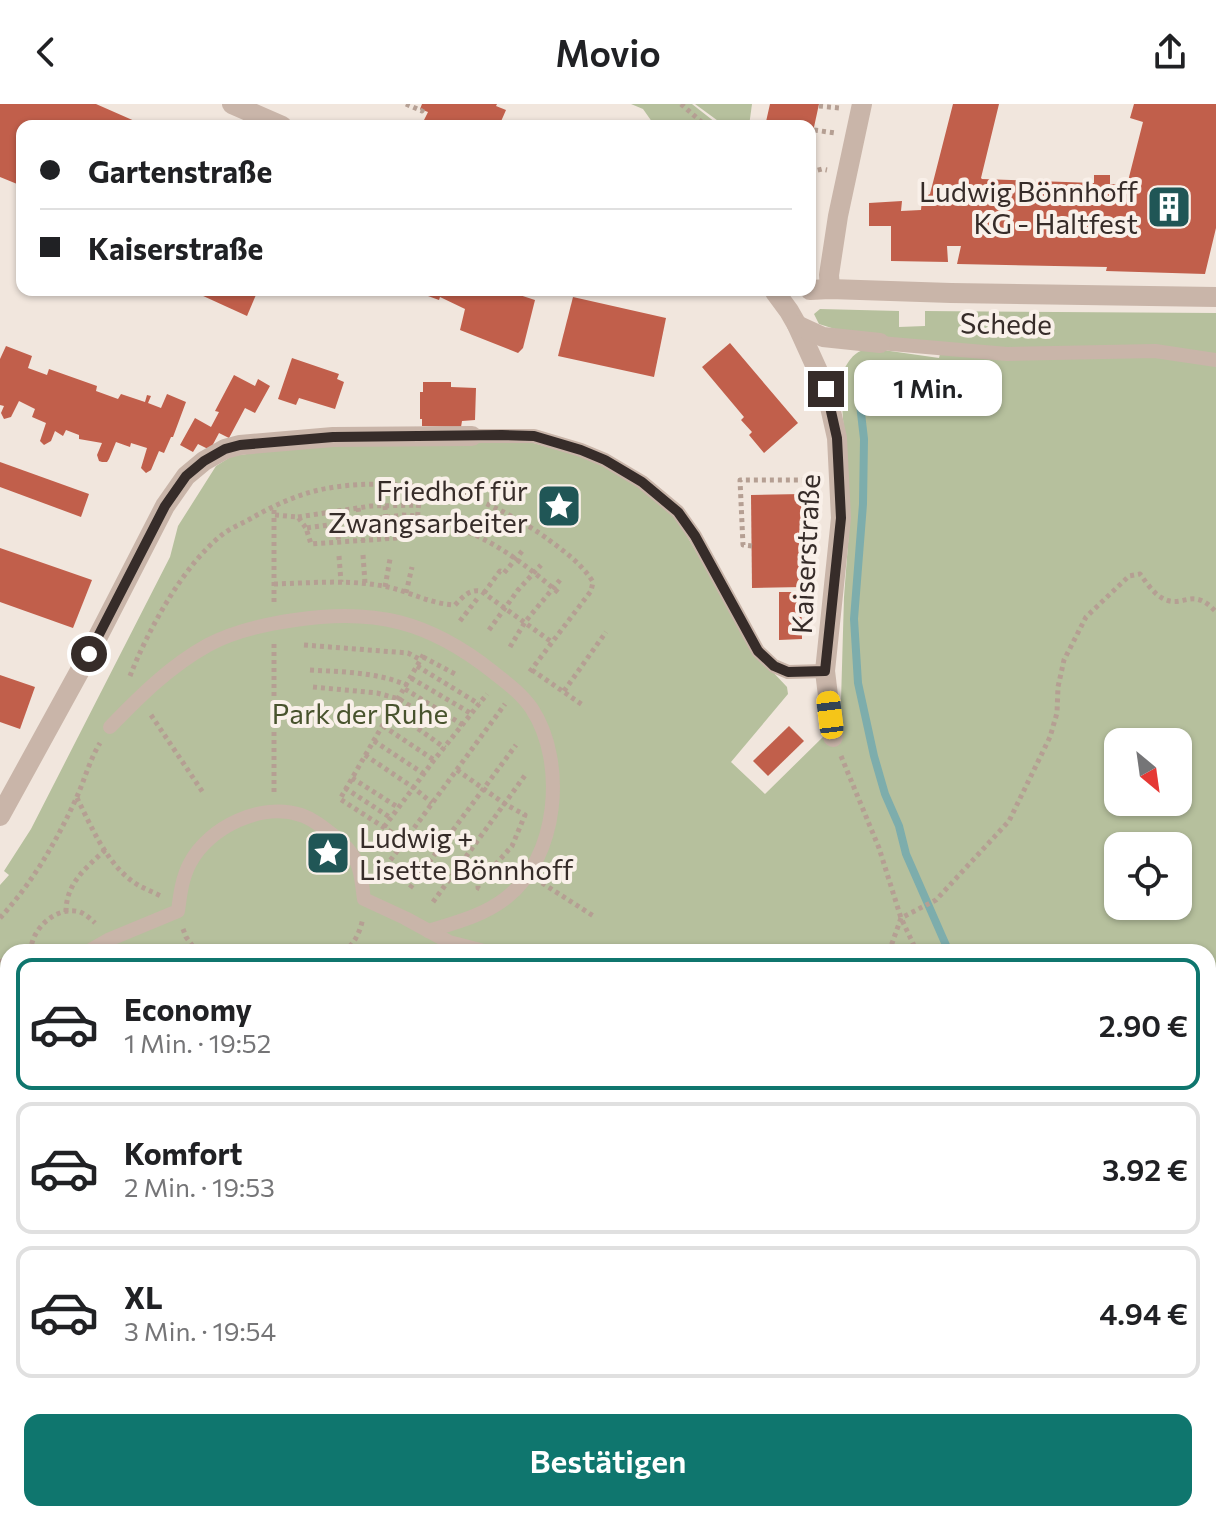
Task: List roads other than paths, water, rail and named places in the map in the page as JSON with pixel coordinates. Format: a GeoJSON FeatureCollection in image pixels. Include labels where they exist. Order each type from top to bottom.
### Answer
{"type":"FeatureCollection","features":[{"type":"Feature","properties":{"kind":"street"},"geometry":{"type":"LineString","coordinates":[[232,104],[268,120]]}},
{"type":"Feature","properties":{"kind":"street"},"geometry":{"type":"LineString","coordinates":[[816,289],[829,275],[862,104]]}},
{"type":"Feature","properties":{"kind":"street","name":"Kaiserstraße"},"geometry":{"type":"LineString","coordinates":[[816,289],[1216,297]]}},
{"type":"Feature","properties":{"kind":"street","name":"Kaiserstraße"},"geometry":{"type":"LineString","coordinates":[[774,296],[789,311],[797,325],[826,389],[837,438],[841,518],[825,671],[833,737]]}},
{"type":"Feature","properties":{"kind":"street","name":"Schede"},"geometry":{"type":"LineString","coordinates":[[797,325],[823,337],[880,343]]}},
{"type":"Feature","properties":{"kind":"street"},"geometry":{"type":"LineString","coordinates":[[0,816],[89,654],[165,506],[186,476],[204,461],[225,449],[240,445],[333,437],[472,436]]}},
{"type":"Feature","properties":{"kind":"lane","name":"Schede"},"geometry":{"type":"LineString","coordinates":[[880,343],[1007,354],[1155,351],[1216,360]]}},
{"type":"Feature","properties":{"kind":"lane"},"geometry":{"type":"LineString","coordinates":[[472,436],[534,436],[605,460],[642,482],[678,512],[695,536],[758,651],[774,666],[788,672],[825,671]]}},
{"type":"Feature","properties":{"kind":"lane"},"geometry":{"type":"LineString","coordinates":[[110,727],[138,697],[180,663],[209,645],[274,623],[333,614],[364,615],[394,620],[466,651],[516,690],[532,710],[543,732],[550,759],[552,806],[547,835],[528,873],[507,897],[462,921],[428,931]]}},
{"type":"Feature","properties":{"kind":"lane"},"geometry":{"type":"LineString","coordinates":[[101,944],[178,911],[189,864],[202,845],[233,823],[274,811],[306,816],[341,841],[357,863],[364,899],[457,944]]}},
{"type":"Feature","properties":{"kind":"waterway"},"geometry":{"type":"LineString","coordinates":[[861,377],[858,387],[864,439],[863,504],[854,619],[858,683],[885,794],[899,826],[906,854],[945,944]]}},
{"type":"Feature","properties":{"kind":"place","name":"Ludwig Bönnhoff KG - Haltfest"},"geometry":{"type":"Point","coordinates":[1169,207]}},
{"type":"Feature","properties":{"kind":"place","name":"Friedhof für Zwangsarbeiter"},"geometry":{"type":"Point","coordinates":[559,506]}},
{"type":"Feature","properties":{"kind":"place","name":"Ludwig + Lisette Bönnhoff"},"geometry":{"type":"Point","coordinates":[328,853]}},
{"type":"Feature","properties":{"kind":"park label","name":"Park der Ruhe"},"geometry":{"type":"Point","coordinates":[360,713]}}]}
